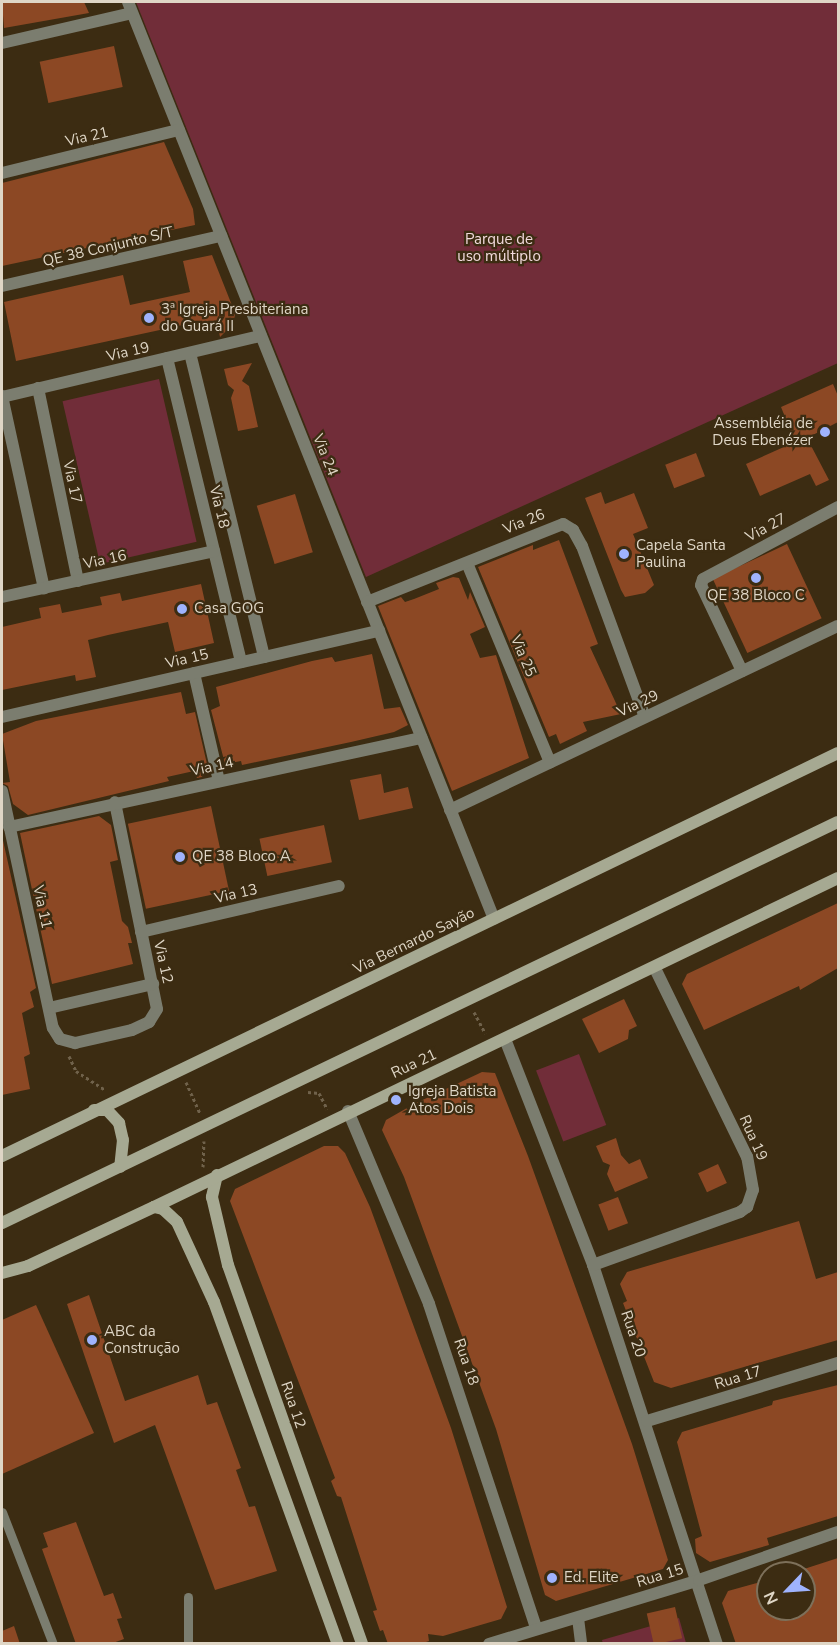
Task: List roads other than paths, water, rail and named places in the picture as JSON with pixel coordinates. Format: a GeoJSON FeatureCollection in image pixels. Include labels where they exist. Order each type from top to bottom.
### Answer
{"type":"FeatureCollection","features":[{"type":"Feature","properties":{"kind":"main road","name":"Via Bernardo Sayão"},"geometry":{"type":"LineString","coordinates":[[2,1156],[838,753]]}},
{"type":"Feature","properties":{"kind":"main road"},"geometry":{"type":"LineString","coordinates":[[2,1223],[838,822]]}},
{"type":"Feature","properties":{"kind":"main road","name":"Rua 21"},"geometry":{"type":"LineString","coordinates":[[2,1273],[28,1266],[154,1207],[348,1111],[655,968],[838,878]]}},
{"type":"Feature","properties":{"kind":"main road"},"geometry":{"type":"LineString","coordinates":[[92,1111],[107,1110],[120,1123],[120,1167]]}},
{"type":"Feature","properties":{"kind":"main road","name":"Rua 12"},"geometry":{"type":"LineString","coordinates":[[217,1175],[212,1197],[228,1265],[362,1644]]}},
{"type":"Feature","properties":{"kind":"main road"},"geometry":{"type":"LineString","coordinates":[[154,1207],[163,1209],[177,1222],[214,1302],[338,1644]]}},
{"type":"Feature","properties":{"kind":"street"},"geometry":{"type":"LineString","coordinates":[[2,43],[130,7]]}},
{"type":"Feature","properties":{"kind":"street","name":"Via 24"},"geometry":{"type":"LineString","coordinates":[[130,7],[494,919]]}},
{"type":"Feature","properties":{"kind":"street","name":"Via 21"},"geometry":{"type":"LineString","coordinates":[[2,173],[179,130]]}},
{"type":"Feature","properties":{"kind":"street","name":"QE 38 Conjunto S/T"},"geometry":{"type":"LineString","coordinates":[[2,286],[221,236]]}},
{"type":"Feature","properties":{"kind":"street","name":"Via 19"},"geometry":{"type":"LineString","coordinates":[[2,396],[261,336]]}},
{"type":"Feature","properties":{"kind":"street","name":"Via 18"},"geometry":{"type":"LineString","coordinates":[[190,353],[264,657]]}},
{"type":"Feature","properties":{"kind":"street","name":"Via 18"},"geometry":{"type":"LineString","coordinates":[[167,358],[241,662]]}},
{"type":"Feature","properties":{"kind":"street","name":"Via 17"},"geometry":{"type":"LineString","coordinates":[[38,388],[78,581]]}},
{"type":"Feature","properties":{"kind":"street"},"geometry":{"type":"LineString","coordinates":[[2,396],[44,588]]}},
{"type":"Feature","properties":{"kind":"street","name":"Via 27"},"geometry":{"type":"LineString","coordinates":[[742,671],[701,585],[704,579],[838,507]]}},
{"type":"Feature","properties":{"kind":"street","name":"Via 26"},"geometry":{"type":"LineString","coordinates":[[367,602],[556,525],[573,530],[645,717]]}},
{"type":"Feature","properties":{"kind":"street","name":"Via 16"},"geometry":{"type":"LineString","coordinates":[[2,597],[214,551]]}},
{"type":"Feature","properties":{"kind":"street","name":"Via 25"},"geometry":{"type":"LineString","coordinates":[[467,562],[550,762]]}},
{"type":"Feature","properties":{"kind":"street","name":"Via 29"},"geometry":{"type":"LineString","coordinates":[[450,810],[838,626]]}},
{"type":"Feature","properties":{"kind":"street","name":"Via 15"},"geometry":{"type":"LineString","coordinates":[[2,717],[379,631]]}},
{"type":"Feature","properties":{"kind":"street"},"geometry":{"type":"LineString","coordinates":[[194,673],[219,781]]}},
{"type":"Feature","properties":{"kind":"street","name":"Via 14"},"geometry":{"type":"LineString","coordinates":[[9,827],[116,802],[422,738]]}},
{"type":"Feature","properties":{"kind":"street","name":"Via 11"},"geometry":{"type":"LineString","coordinates":[[2,791],[53,1028]]}},
{"type":"Feature","properties":{"kind":"street","name":"Via 12"},"geometry":{"type":"LineString","coordinates":[[53,1028],[64,1041],[121,1033],[149,1022],[157,1009],[116,802]]}},
{"type":"Feature","properties":{"kind":"street","name":"Via 13"},"geometry":{"type":"LineString","coordinates":[[141,932],[339,886]]}},
{"type":"Feature","properties":{"kind":"street","name":"Rua 19"},"geometry":{"type":"LineString","coordinates":[[593,1265],[740,1212],[747,1207],[753,1190],[747,1157],[655,968]]}},
{"type":"Feature","properties":{"kind":"street"},"geometry":{"type":"LineString","coordinates":[[49,1008],[153,984]]}},
{"type":"Feature","properties":{"kind":"street","name":"Rua 20"},"geometry":{"type":"LineString","coordinates":[[505,1039],[593,1265],[647,1421],[699,1580],[717,1644]]}},
{"type":"Feature","properties":{"kind":"street","name":"Rua 18"},"geometry":{"type":"LineString","coordinates":[[348,1111],[429,1304],[536,1628]]}},
{"type":"Feature","properties":{"kind":"street","name":"Rua 17"},"geometry":{"type":"LineString","coordinates":[[647,1421],[838,1363]]}},
{"type":"Feature","properties":{"kind":"street","name":"Rua 15"},"geometry":{"type":"LineString","coordinates":[[489,1644],[699,1580],[838,1532]]}},
{"type":"Feature","properties":{"kind":"street"},"geometry":{"type":"LineString","coordinates":[[578,1618],[581,1644]]}},
{"type":"Feature","properties":{"kind":"lane"},"geometry":{"type":"LineString","coordinates":[[2,1512],[53,1644]]}},
{"type":"Feature","properties":{"kind":"lane"},"geometry":{"type":"LineString","coordinates":[[188,1597],[188,1644]]}},
{"type":"Feature","properties":{"kind":"place","name":"3ª Igreja Presbiteriana do Guará II"},"geometry":{"type":"Point","coordinates":[149,318]}},
{"type":"Feature","properties":{"kind":"place","name":"Assembléia de Deus Ebenézer"},"geometry":{"type":"Point","coordinates":[825,432]}},
{"type":"Feature","properties":{"kind":"place","name":"Capela Santa Paulina"},"geometry":{"type":"Point","coordinates":[624,554]}},
{"type":"Feature","properties":{"kind":"place","name":"QE 38 Bloco C"},"geometry":{"type":"Point","coordinates":[756,578]}},
{"type":"Feature","properties":{"kind":"place","name":"Casa GOG"},"geometry":{"type":"Point","coordinates":[182,609]}},
{"type":"Feature","properties":{"kind":"place","name":"QE 38 Bloco A"},"geometry":{"type":"Point","coordinates":[180,857]}},
{"type":"Feature","properties":{"kind":"place","name":"Igreja Batista Atos Dois"},"geometry":{"type":"Point","coordinates":[396,1100]}},
{"type":"Feature","properties":{"kind":"place","name":"ABC da Construção"},"geometry":{"type":"Point","coordinates":[92,1340]}},
{"type":"Feature","properties":{"kind":"place","name":"Ed. Elite"},"geometry":{"type":"Point","coordinates":[552,1578]}},
{"type":"Feature","properties":{"kind":"park label","name":"Parque de uso múltiplo"},"geometry":{"type":"Point","coordinates":[499,248]}}]}
